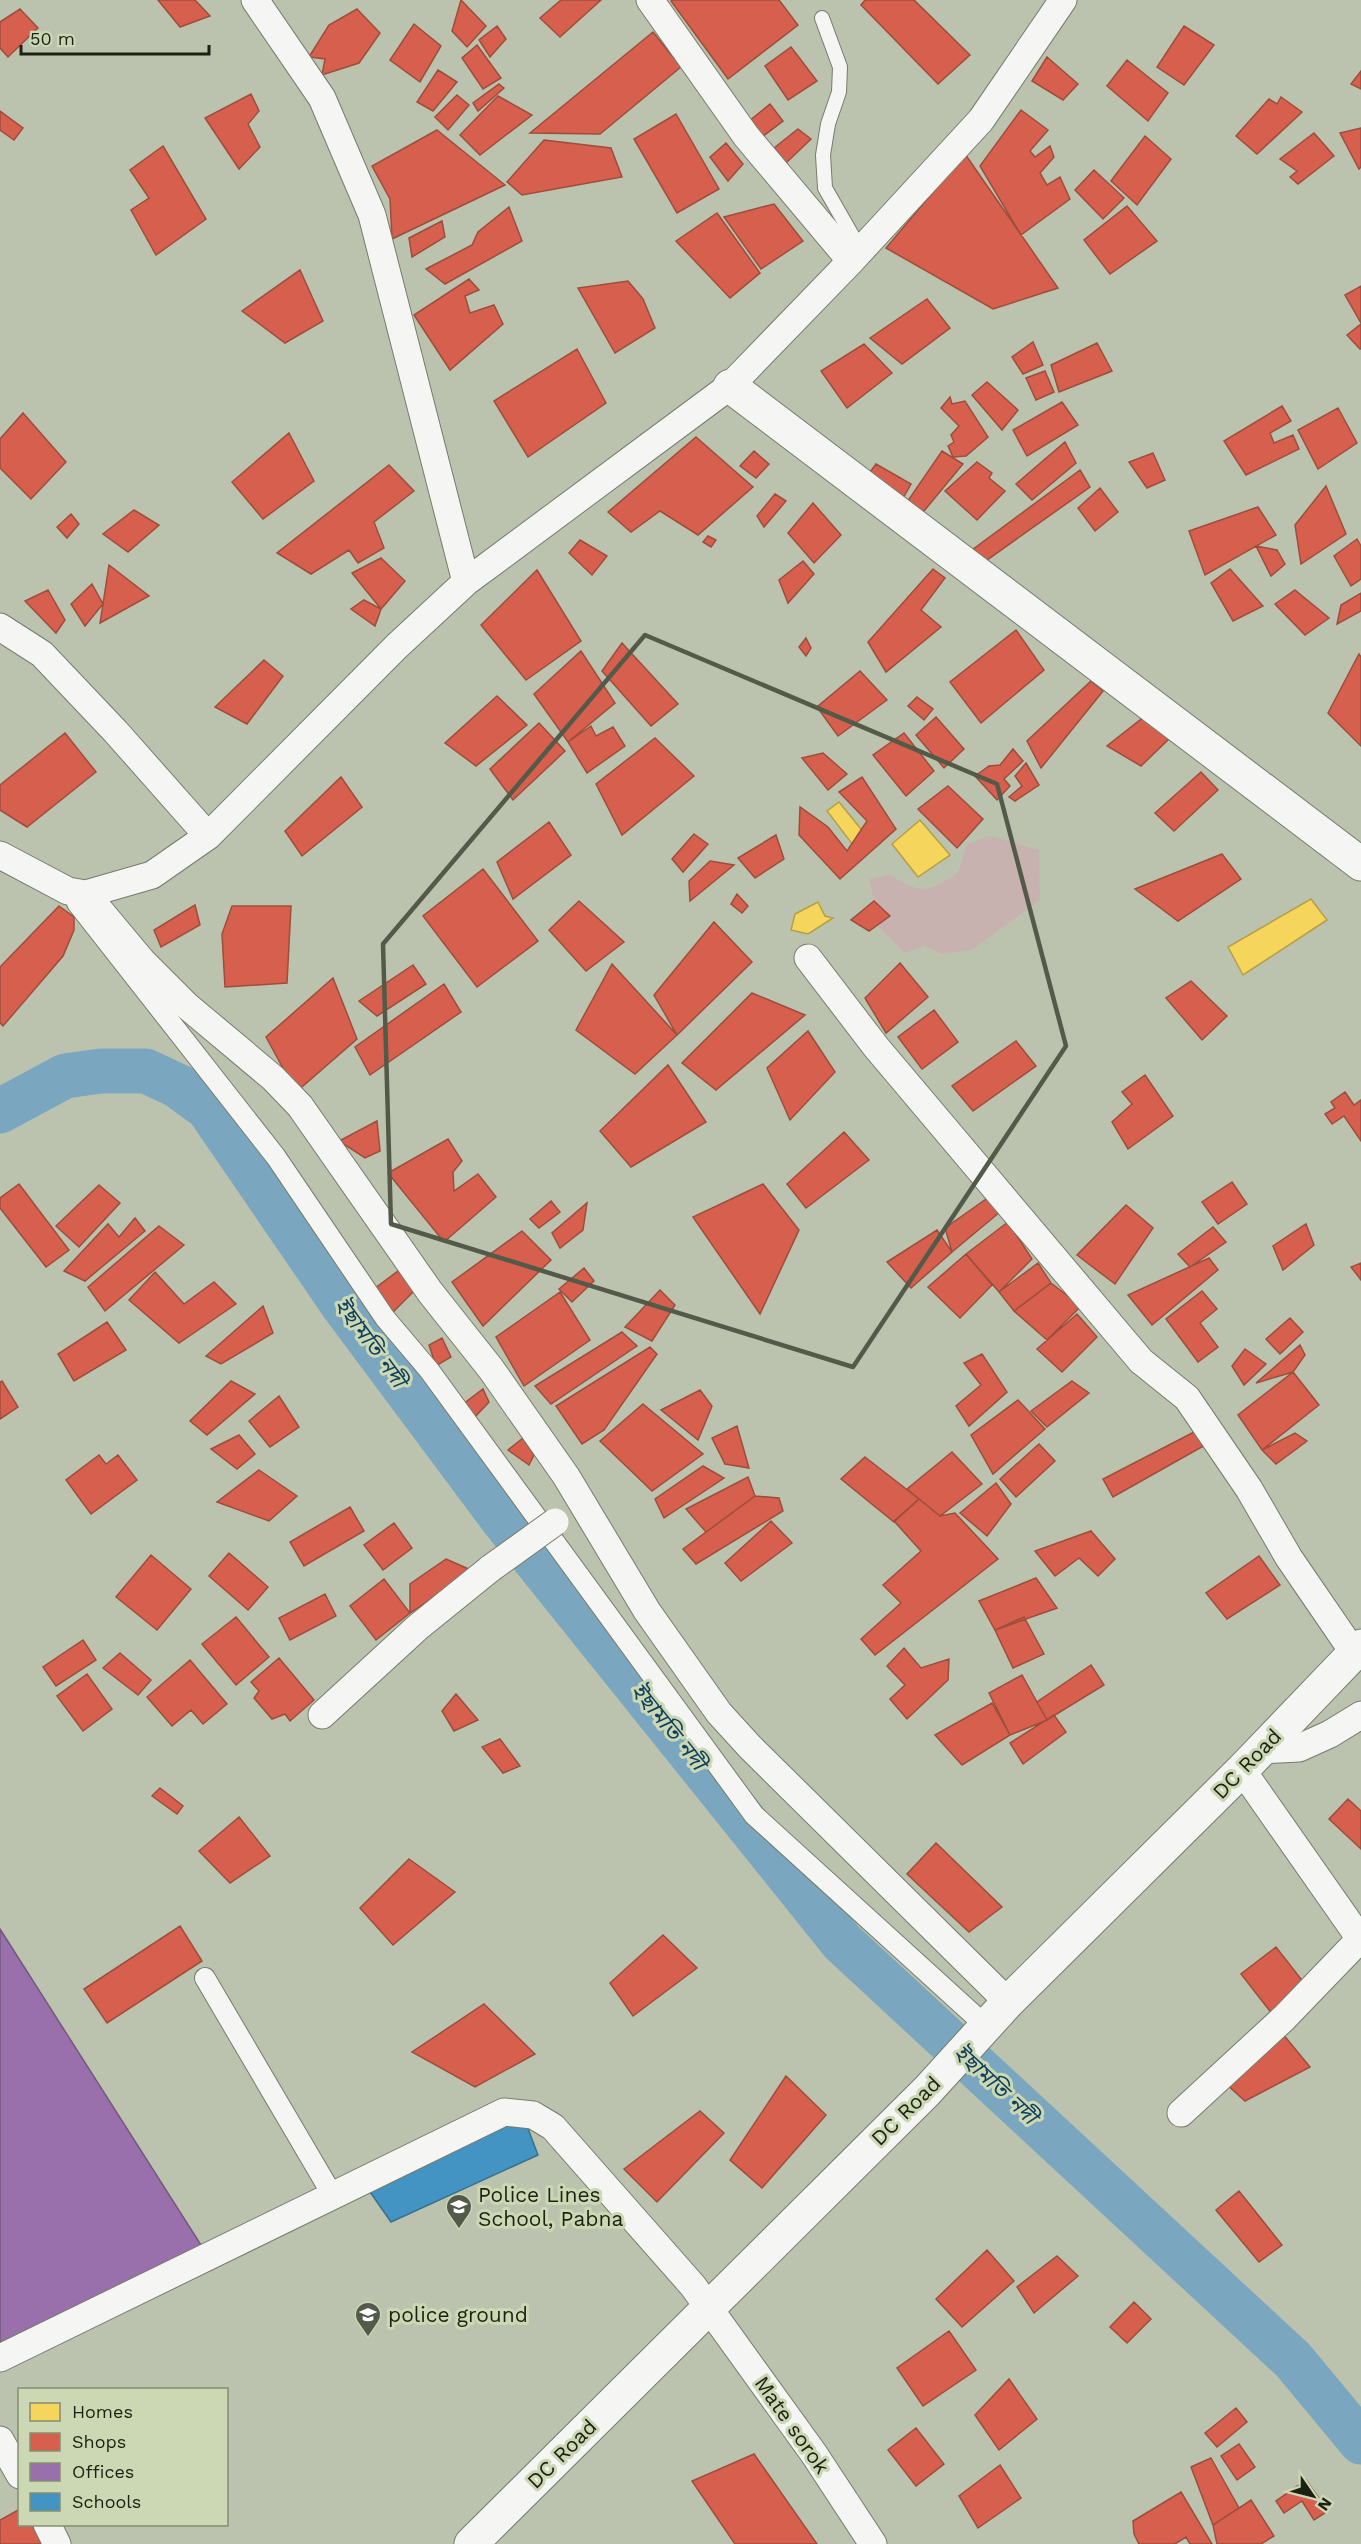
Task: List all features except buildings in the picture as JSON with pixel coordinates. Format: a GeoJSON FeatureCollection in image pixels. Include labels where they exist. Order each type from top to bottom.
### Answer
{"type":"FeatureCollection","features":[{"type":"Feature","properties":{"kind":"street"},"geometry":{"type":"LineString","coordinates":[[255,0],[322,98],[372,215],[466,582]]}},
{"type":"Feature","properties":{"kind":"street"},"geometry":{"type":"LineString","coordinates":[[650,0],[746,136],[856,256]]}},
{"type":"Feature","properties":{"kind":"street"},"geometry":{"type":"LineString","coordinates":[[77,893],[152,875],[208,836],[397,646],[466,582],[730,386],[856,256],[981,120],[1063,0]]}},
{"type":"Feature","properties":{"kind":"street"},"geometry":{"type":"LineString","coordinates":[[730,386],[1361,864]]}},
{"type":"Feature","properties":{"kind":"street"},"geometry":{"type":"LineString","coordinates":[[0,627],[42,654],[116,732],[208,836]]}},
{"type":"Feature","properties":{"kind":"street"},"geometry":{"type":"LineString","coordinates":[[0,855],[77,893],[186,1005],[273,1078],[300,1106],[430,1292],[491,1369],[566,1476],[647,1611],[719,1713],[750,1747],[1008,2002]]}},
{"type":"Feature","properties":{"kind":"street"},"geometry":{"type":"LineString","coordinates":[[77,893],[276,1156],[385,1318],[429,1370],[754,1815],[987,2027]]}},
{"type":"Feature","properties":{"kind":"street"},"geometry":{"type":"LineString","coordinates":[[808,958],[876,1047],[1141,1361],[1187,1398],[1249,1489],[1289,1558],[1358,1650]]}},
{"type":"Feature","properties":{"kind":"street"},"geometry":{"type":"LineString","coordinates":[[322,1715],[418,1627],[491,1568],[582,1503]]}},
{"type":"Feature","properties":{"kind":"street","name":"DC Road"},"geometry":{"type":"LineString","coordinates":[[471,2544],[701,2299],[927,2091],[1008,2002],[1358,1650]]}},
{"type":"Feature","properties":{"kind":"street"},"geometry":{"type":"LineString","coordinates":[[1180,2113],[1284,2018],[1360,1939],[1251,1760],[1299,1748],[1330,1734],[1361,1715]]}},
{"type":"Feature","properties":{"kind":"street"},"geometry":{"type":"LineString","coordinates":[[205,1978],[333,2196]]}},
{"type":"Feature","properties":{"kind":"street","name":"Mate sorok"},"geometry":{"type":"LineString","coordinates":[[0,2358],[504,2112],[533,2115],[561,2134],[701,2299],[813,2454],[873,2544]]}},
{"type":"Feature","properties":{"kind":"street"},"geometry":{"type":"LineString","coordinates":[[0,2440],[18,2472]]}},
{"type":"Feature","properties":{"kind":"street"},"geometry":{"type":"LineString","coordinates":[[47,2526],[57,2544]]}},
{"type":"Feature","properties":{"kind":"lane"},"geometry":{"type":"LineString","coordinates":[[822,18],[840,67],[839,92],[828,124],[823,155],[825,188],[856,256]]}},
{"type":"Feature","properties":{"kind":"highlighted area"},"geometry":{"type":"Polygon","coordinates":[[[645,635],[997,784],[1066,1046],[853,1367],[391,1224],[383,944],[645,635]]]}},
{"type":"Feature","properties":{"kind":"shaded area"},"geometry":{"type":"Polygon","coordinates":[[[989,836],[1039,850],[1040,900],[972,950],[943,954],[924,946],[905,953],[868,917],[874,901],[869,879],[890,875],[910,886],[924,889],[931,887],[958,873],[967,844],[989,836]]]}},
{"type":"Feature","properties":{"kind":"waterway","name":"ইছামতি নদী"},"geometry":{"type":"LineString","coordinates":[[0,1111],[65,1076],[101,1071],[146,1071],[178,1086],[208,1108],[343,1305],[504,1521],[842,1942],[1293,2360],[1361,2442]]}},
{"type":"Feature","properties":{"kind":"place","name":"Police Lines School, Pabna"},"geometry":{"type":"Point","coordinates":[459,2230]}},
{"type":"Feature","properties":{"kind":"place","name":"police ground"},"geometry":{"type":"Point","coordinates":[368,2338]}}]}
